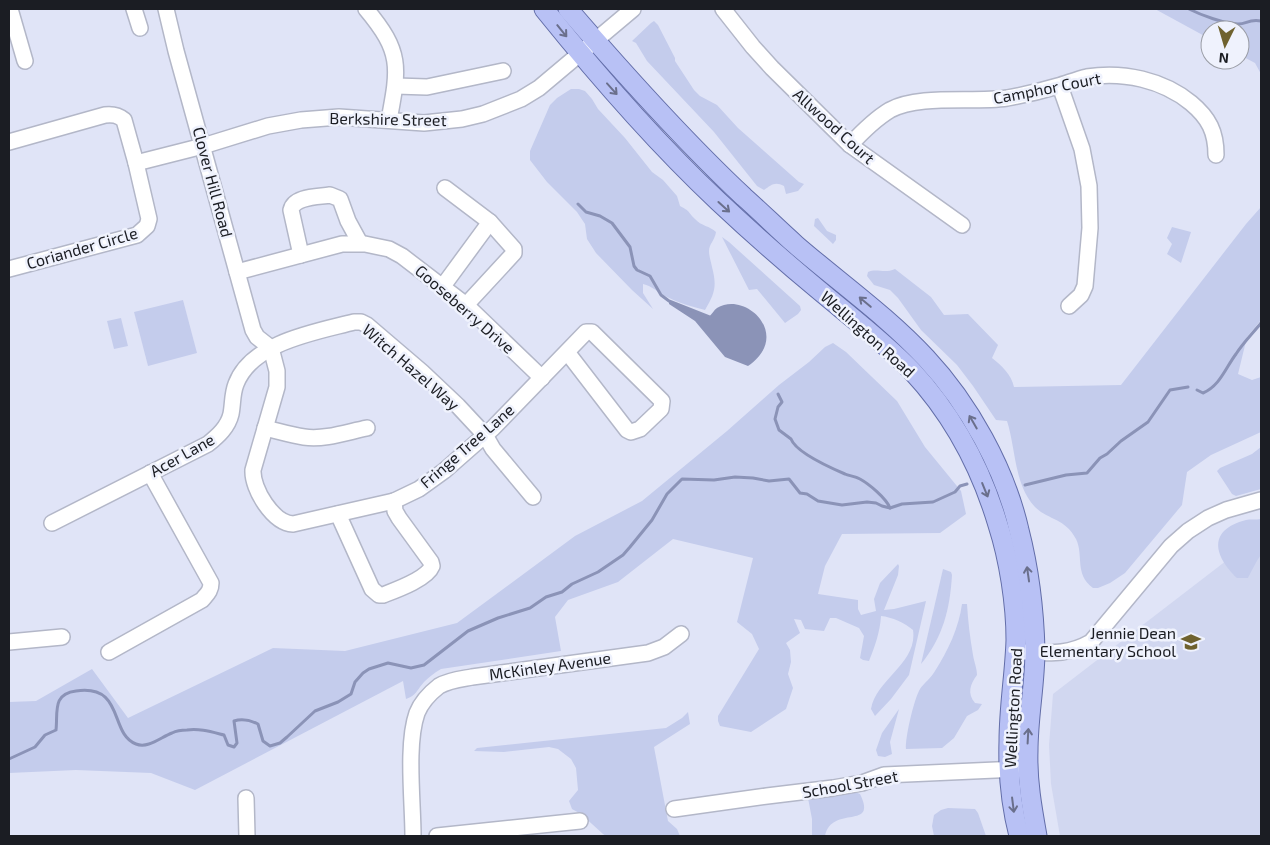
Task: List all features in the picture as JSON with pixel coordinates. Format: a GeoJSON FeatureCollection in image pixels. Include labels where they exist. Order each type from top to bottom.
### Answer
{"type":"FeatureCollection","features":[{"type":"Feature","properties":{"kind":"main road","name":"Wellington Road"},"geometry":{"type":"LineString","coordinates":[[544,9],[651,103],[742,195],[797,246],[900,331],[928,360],[964,407],[1006,486],[1027,562],[1034,623],[1035,653],[1028,738],[1028,769],[1038,836]]}},
{"type":"Feature","properties":{"kind":"main road","name":"Wellington Road"},"geometry":{"type":"LineString","coordinates":[[568,9],[587,47],[652,134],[716,199],[775,253],[879,339],[912,371],[938,403],[968,450],[986,490],[998,524],[1009,568],[1016,652],[1008,742],[1014,819],[1018,836]]}},
{"type":"Feature","properties":{"kind":"street"},"geometry":{"type":"LineString","coordinates":[[10,9],[25,60]]}},
{"type":"Feature","properties":{"kind":"street"},"geometry":{"type":"LineString","coordinates":[[134,9],[140,28]]}},
{"type":"Feature","properties":{"kind":"street","name":"Clover Hill Road"},"geometry":{"type":"LineString","coordinates":[[166,9],[253,330],[257,338],[271,348]]}},
{"type":"Feature","properties":{"kind":"street"},"geometry":{"type":"LineString","coordinates":[[366,9],[378,23],[392,45],[395,56],[396,86],[390,120]]}},
{"type":"Feature","properties":{"kind":"street","name":"Berkshire Street"},"geometry":{"type":"LineString","coordinates":[[203,146],[268,126],[300,120],[339,117],[424,123],[445,122],[483,114],[521,99],[539,88],[634,9]]}},
{"type":"Feature","properties":{"kind":"street","name":"Allwood Court"},"geometry":{"type":"LineString","coordinates":[[723,9],[766,61],[850,145],[962,225]]}},
{"type":"Feature","properties":{"kind":"street"},"geometry":{"type":"LineString","coordinates":[[396,86],[427,86],[503,71]]}},
{"type":"Feature","properties":{"kind":"street","name":"Camphor Court"},"geometry":{"type":"LineString","coordinates":[[850,145],[874,121],[897,107],[930,101],[1004,98],[1033,93],[1087,78],[1120,76],[1148,81],[1171,89],[1185,98],[1204,115],[1214,131],[1216,155]]}},
{"type":"Feature","properties":{"kind":"street"},"geometry":{"type":"LineString","coordinates":[[1060,86],[1082,149],[1090,204],[1085,286],[1081,295],[1069,306]]}},
{"type":"Feature","properties":{"kind":"street","name":"Coriander Circle"},"geometry":{"type":"LineString","coordinates":[[9,142],[110,114],[118,116],[124,120],[149,214],[147,226],[144,231],[137,235],[9,269]]}},
{"type":"Feature","properties":{"kind":"street"},"geometry":{"type":"LineString","coordinates":[[136,162],[203,146]]}},
{"type":"Feature","properties":{"kind":"street"},"geometry":{"type":"LineString","coordinates":[[445,188],[490,222],[513,246],[514,253],[466,305]]}},
{"type":"Feature","properties":{"kind":"street"},"geometry":{"type":"LineString","coordinates":[[301,255],[291,210],[298,200],[330,195],[335,196],[342,203],[348,221],[360,243]]}},
{"type":"Feature","properties":{"kind":"street"},"geometry":{"type":"LineString","coordinates":[[443,286],[490,222]]}},
{"type":"Feature","properties":{"kind":"street","name":"Gooseberry Drive"},"geometry":{"type":"LineString","coordinates":[[237,272],[342,244],[360,243],[377,246],[402,256],[443,286],[466,305],[542,378]]}},
{"type":"Feature","properties":{"kind":"street","name":"Witch Hazel Way"},"geometry":{"type":"LineString","coordinates":[[271,348],[297,336],[361,322],[368,325],[422,372],[486,435]]}},
{"type":"Feature","properties":{"kind":"street","name":"Fringe Tree Lane"},"geometry":{"type":"LineString","coordinates":[[271,348],[277,371],[277,386],[253,470],[253,479],[257,491],[279,520],[286,524],[394,501],[419,489],[444,471],[486,435],[586,332],[592,332],[662,401],[662,409],[636,431],[631,432],[627,430],[567,352]]}},
{"type":"Feature","properties":{"kind":"street","name":"Acer Lane"},"geometry":{"type":"LineString","coordinates":[[52,523],[208,444],[221,433],[231,414],[232,396],[240,376],[248,366],[271,348]]}},
{"type":"Feature","properties":{"kind":"street"},"geometry":{"type":"LineString","coordinates":[[265,428],[304,437],[314,437],[367,428]]}},
{"type":"Feature","properties":{"kind":"street"},"geometry":{"type":"LineString","coordinates":[[486,435],[493,449],[533,497]]}},
{"type":"Feature","properties":{"kind":"street"},"geometry":{"type":"LineString","coordinates":[[109,652],[202,600],[211,588],[150,473]]}},
{"type":"Feature","properties":{"kind":"street"},"geometry":{"type":"LineString","coordinates":[[1016,652],[1069,652],[1091,642],[1171,546],[1188,531],[1208,518],[1226,510],[1261,500]]}},
{"type":"Feature","properties":{"kind":"street"},"geometry":{"type":"LineString","coordinates":[[338,514],[372,589],[379,595],[383,595],[410,584],[427,573],[432,566],[399,518],[395,511],[394,501]]}},
{"type":"Feature","properties":{"kind":"street","name":"McKinley Avenue"},"geometry":{"type":"LineString","coordinates":[[413,836],[412,743],[415,721],[422,703],[440,686],[454,680],[648,653],[664,647],[681,634]]}},
{"type":"Feature","properties":{"kind":"street"},"geometry":{"type":"LineString","coordinates":[[9,642],[62,637]]}},
{"type":"Feature","properties":{"kind":"street","name":"School Street"},"geometry":{"type":"LineString","coordinates":[[674,809],[833,788],[862,783],[884,775],[1028,769]]}},
{"type":"Feature","properties":{"kind":"street"},"geometry":{"type":"LineString","coordinates":[[246,798],[247,836]]}},
{"type":"Feature","properties":{"kind":"street"},"geometry":{"type":"LineString","coordinates":[[437,836],[580,821]]}},
{"type":"Feature","properties":{"kind":"shaded area"},"geometry":{"type":"Polygon","coordinates":[[[1155,9],[1261,9],[1261,74],[1255,63],[1250,60],[1250,20],[1200,20],[1200,34],[1155,9]]]}},
{"type":"Feature","properties":{"kind":"shaded area"},"geometry":{"type":"Polygon","coordinates":[[[654,21],[658,25],[675,61],[694,90],[700,96],[717,105],[738,128],[799,182],[804,184],[798,191],[786,194],[784,186],[778,184],[771,185],[764,190],[757,186],[714,132],[647,61],[636,43],[632,41],[654,21]]]}},
{"type":"Feature","properties":{"kind":"shaded area"},"geometry":{"type":"Polygon","coordinates":[[[571,89],[585,91],[652,172],[663,180],[677,196],[680,206],[687,210],[697,221],[716,232],[709,251],[714,289],[705,310],[676,301],[643,284],[643,293],[653,309],[596,253],[587,239],[585,224],[577,212],[547,182],[530,160],[530,151],[550,105],[571,89]]]}},
{"type":"Feature","properties":{"kind":"shaded area"},"geometry":{"type":"Polygon","coordinates":[[[1261,207],[1261,320],[1247,337],[1238,374],[1252,380],[1261,377],[1261,432],[1211,455],[1187,472],[1182,505],[1125,573],[1110,583],[1093,588],[1083,577],[1078,545],[1072,532],[1062,523],[1040,511],[1028,498],[1019,478],[1007,421],[996,420],[957,365],[921,330],[890,290],[874,285],[867,276],[868,272],[895,269],[931,297],[944,315],[968,314],[998,345],[992,358],[1003,367],[1013,382],[1014,387],[1121,385],[1261,207]]]}},
{"type":"Feature","properties":{"kind":"shaded area"},"geometry":{"type":"Polygon","coordinates":[[[818,218],[827,231],[836,235],[836,240],[833,244],[814,226],[815,219],[818,218]]]}},
{"type":"Feature","properties":{"kind":"shaded area"},"geometry":{"type":"Polygon","coordinates":[[[1172,227],[1191,232],[1181,263],[1167,254],[1172,244],[1167,238],[1172,227]]]}},
{"type":"Feature","properties":{"kind":"shaded area"},"geometry":{"type":"Polygon","coordinates":[[[722,237],[800,306],[801,310],[798,314],[785,323],[757,289],[749,290],[722,237]]]}},
{"type":"Feature","properties":{"kind":"shaded area"},"geometry":{"type":"Polygon","coordinates":[[[183,300],[197,353],[148,366],[134,312],[183,300]]]}},
{"type":"Feature","properties":{"kind":"shaded area"},"geometry":{"type":"Polygon","coordinates":[[[669,301],[709,317],[717,308],[728,304],[740,305],[751,310],[760,319],[765,329],[766,341],[761,354],[748,366],[725,357],[695,321],[669,304],[669,301]]]}},
{"type":"Feature","properties":{"kind":"shaded area"},"geometry":{"type":"Polygon","coordinates":[[[121,318],[128,346],[114,349],[107,321],[121,318]]]}},
{"type":"Feature","properties":{"kind":"shaded area"},"geometry":{"type":"Polygon","coordinates":[[[833,343],[846,352],[897,401],[925,447],[961,491],[966,514],[940,533],[842,534],[825,566],[818,594],[858,600],[858,609],[861,615],[876,611],[874,599],[880,583],[898,564],[898,575],[884,610],[926,601],[909,675],[875,716],[871,709],[874,698],[909,652],[913,642],[913,630],[898,621],[881,616],[880,628],[869,661],[860,658],[864,636],[859,628],[836,618],[830,618],[824,631],[805,629],[801,620],[794,619],[800,633],[786,643],[790,650],[791,662],[788,674],[793,688],[786,709],[751,732],[720,726],[718,716],[759,649],[752,634],[737,622],[753,558],[673,539],[618,582],[568,600],[555,617],[561,651],[441,669],[406,699],[403,681],[195,790],[151,773],[76,770],[9,773],[9,702],[36,701],[92,669],[128,718],[273,648],[345,651],[457,623],[575,536],[642,501],[727,431],[779,385],[825,347],[833,343]]]}},
{"type":"Feature","properties":{"kind":"shaded area"},"geometry":{"type":"Polygon","coordinates":[[[1261,447],[1261,489],[1236,496],[1232,494],[1217,471],[1252,454],[1261,447]]]}},
{"type":"Feature","properties":{"kind":"shaded area"},"geometry":{"type":"Polygon","coordinates":[[[1261,519],[1261,555],[1248,578],[1237,578],[1229,570],[1219,553],[1218,544],[1220,537],[1233,524],[1246,520],[1261,519]]]}},
{"type":"Feature","properties":{"kind":"shaded area","name":"Jennie Dean Elementary School"},"geometry":{"type":"Polygon","coordinates":[[[1261,534],[1261,836],[1060,836],[1051,784],[1049,745],[1053,694],[1261,534]]]}},
{"type":"Feature","properties":{"kind":"shaded area"},"geometry":{"type":"Polygon","coordinates":[[[943,569],[951,572],[952,575],[947,611],[940,633],[929,654],[921,664],[943,569]]]}},
{"type":"Feature","properties":{"kind":"shaded area"},"geometry":{"type":"Polygon","coordinates":[[[962,604],[967,604],[973,658],[977,672],[971,685],[970,693],[975,703],[982,704],[978,710],[967,716],[954,738],[942,748],[906,749],[908,728],[918,694],[933,674],[948,647],[956,630],[962,604]]]}},
{"type":"Feature","properties":{"kind":"shaded area"},"geometry":{"type":"Polygon","coordinates":[[[899,709],[890,742],[892,754],[885,757],[878,756],[876,750],[882,733],[899,709]]]}},
{"type":"Feature","properties":{"kind":"shaded area"},"geometry":{"type":"Polygon","coordinates":[[[688,712],[690,724],[654,747],[668,821],[677,829],[680,836],[606,836],[603,834],[581,814],[572,809],[569,801],[578,790],[576,768],[571,759],[558,749],[549,747],[504,752],[474,751],[477,748],[666,728],[688,712]]]}},
{"type":"Feature","properties":{"kind":"shaded area"},"geometry":{"type":"Polygon","coordinates":[[[855,792],[860,794],[864,805],[863,812],[859,815],[836,821],[829,827],[825,836],[812,836],[812,819],[808,798],[855,792]]]}},
{"type":"Feature","properties":{"kind":"shaded area"},"geometry":{"type":"Polygon","coordinates":[[[948,808],[975,809],[986,836],[934,836],[932,826],[934,815],[948,808]]]}},
{"type":"Feature","properties":{"kind":"waterway"},"geometry":{"type":"LineString","coordinates":[[1189,9],[1213,19],[1233,24],[1261,21]]}},
{"type":"Feature","properties":{"kind":"waterway"},"geometry":{"type":"LineString","coordinates":[[578,204],[586,212],[600,216],[612,223],[630,247],[634,266],[637,270],[650,276],[661,295],[669,301],[712,318]]}},
{"type":"Feature","properties":{"kind":"waterway"},"geometry":{"type":"LineString","coordinates":[[1197,390],[1203,393],[1214,386],[1232,359],[1261,323]]}},
{"type":"Feature","properties":{"kind":"waterway"},"geometry":{"type":"LineString","coordinates":[[1025,485],[1066,475],[1087,473],[1100,458],[1148,422],[1170,390],[1188,387]]}},
{"type":"Feature","properties":{"kind":"waterway"},"geometry":{"type":"LineString","coordinates":[[778,394],[782,402],[778,407],[775,419],[779,430],[800,449],[815,459],[864,481],[881,496],[890,508]]}},
{"type":"Feature","properties":{"kind":"waterway"},"geometry":{"type":"LineString","coordinates":[[9,759],[35,747],[45,735],[56,730],[57,711],[60,700],[68,693],[76,691],[92,691],[102,695],[109,702],[122,731],[128,739],[136,744],[145,745],[175,732],[196,730],[224,735],[228,745],[234,747],[237,743],[234,721],[237,720],[258,724],[263,741],[270,746],[280,743],[315,711],[338,702],[351,694],[355,682],[369,669],[388,663],[411,668],[424,665],[468,631],[498,618],[530,608],[546,597],[562,592],[572,584],[598,572],[623,555],[652,520],[667,494],[682,479],[714,480],[735,477],[769,481],[789,479],[800,493],[807,494],[818,501],[842,505],[867,502],[890,508],[902,504],[933,502],[955,492],[960,486],[967,484]]}},
{"type":"Feature","properties":{"kind":"place","name":"Jennie Dean Elementary School"},"geometry":{"type":"Point","coordinates":[1191,642]}}]}
